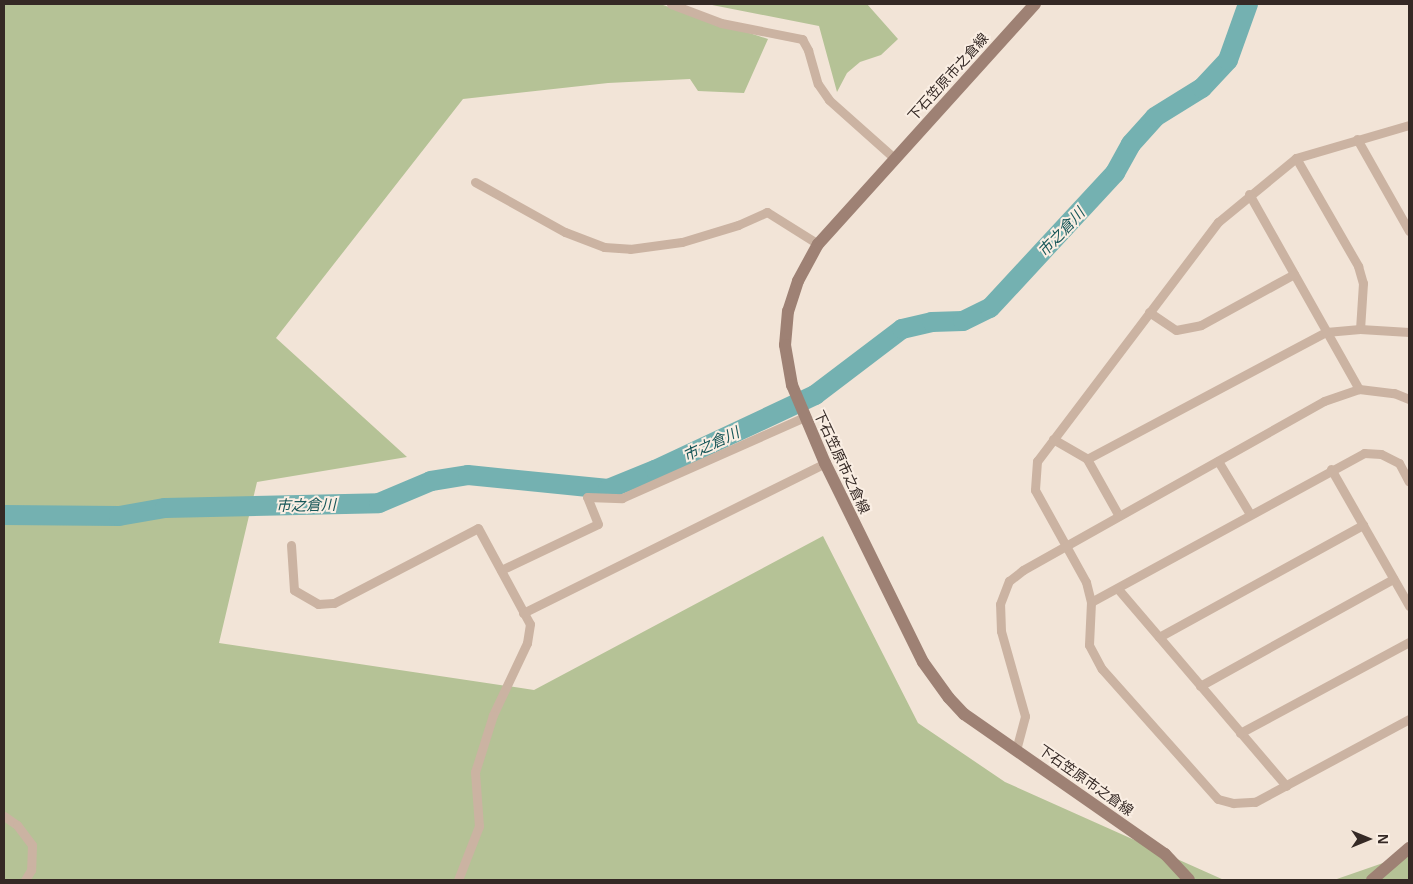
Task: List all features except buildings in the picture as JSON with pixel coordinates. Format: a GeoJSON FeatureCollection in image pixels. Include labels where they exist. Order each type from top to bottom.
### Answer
{"type":"FeatureCollection","features":[{"type":"Feature","properties":{"kind":"main road","name":"下石笠原市之倉線"},"geometry":{"type":"LineString","coordinates":[[1035,4],[818,244],[798,281],[788,311],[785,345],[792,385],[825,463],[923,662],[948,698],[964,714],[1165,854],[1189,880]]}},
{"type":"Feature","properties":{"kind":"main road"},"geometry":{"type":"LineString","coordinates":[[1372,880],[1409,848]]}},
{"type":"Feature","properties":{"kind":"street"},"geometry":{"type":"LineString","coordinates":[[671,4],[721,23],[802,39],[808,50],[818,84],[830,100],[894,158]]}},
{"type":"Feature","properties":{"kind":"street"},"geometry":{"type":"LineString","coordinates":[[1409,125],[1296,158],[1249,194],[1218,222],[1037,461],[1035,490],[1086,582],[1091,602],[1089,645],[1102,669],[1218,800],[1234,804],[1255,802],[1409,719]]}},
{"type":"Feature","properties":{"kind":"street"},"geometry":{"type":"LineString","coordinates":[[1357,139],[1409,231]]}},
{"type":"Feature","properties":{"kind":"street"},"geometry":{"type":"LineString","coordinates":[[1296,158],[1358,266],[1362,283],[1360,328]]}},
{"type":"Feature","properties":{"kind":"street"},"geometry":{"type":"LineString","coordinates":[[476,182],[565,232],[604,247],[630,249],[682,242],[738,225],[767,212],[818,244]]}},
{"type":"Feature","properties":{"kind":"street"},"geometry":{"type":"LineString","coordinates":[[1249,194],[1360,390]]}},
{"type":"Feature","properties":{"kind":"street"},"geometry":{"type":"LineString","coordinates":[[1149,312],[1176,330],[1201,325],[1294,274]]}},
{"type":"Feature","properties":{"kind":"street"},"geometry":{"type":"LineString","coordinates":[[1087,459],[1326,332],[1360,328],[1409,332]]}},
{"type":"Feature","properties":{"kind":"street"},"geometry":{"type":"LineString","coordinates":[[1016,750],[1025,716],[1001,631],[1000,604],[1009,581],[1119,516],[1324,401],[1360,390],[1394,393],[1409,399]]}},
{"type":"Feature","properties":{"kind":"street"},"geometry":{"type":"LineString","coordinates":[[501,570],[598,524],[587,497],[622,498],[805,417]]}},
{"type":"Feature","properties":{"kind":"street"},"geometry":{"type":"LineString","coordinates":[[1053,439],[1087,459],[1119,516]]}},
{"type":"Feature","properties":{"kind":"street"},"geometry":{"type":"LineString","coordinates":[[1091,602],[1118,589],[1331,469],[1364,453],[1381,454],[1399,463],[1409,482]]}},
{"type":"Feature","properties":{"kind":"street"},"geometry":{"type":"LineString","coordinates":[[1218,461],[1250,514]]}},
{"type":"Feature","properties":{"kind":"street"},"geometry":{"type":"LineString","coordinates":[[523,613],[825,463]]}},
{"type":"Feature","properties":{"kind":"street"},"geometry":{"type":"LineString","coordinates":[[1331,469],[1409,606]]}},
{"type":"Feature","properties":{"kind":"street"},"geometry":{"type":"LineString","coordinates":[[1159,637],[1362,525]]}},
{"type":"Feature","properties":{"kind":"street"},"geometry":{"type":"LineString","coordinates":[[291,545],[294,590],[318,604],[334,603],[478,528],[530,624],[527,643],[493,715],[475,772],[479,826],[458,880]]}},
{"type":"Feature","properties":{"kind":"street"},"geometry":{"type":"LineString","coordinates":[[1200,686],[1393,579]]}},
{"type":"Feature","properties":{"kind":"street"},"geometry":{"type":"LineString","coordinates":[[1118,589],[1286,786]]}},
{"type":"Feature","properties":{"kind":"street"},"geometry":{"type":"LineString","coordinates":[[1240,733],[1409,642]]}},
{"type":"Feature","properties":{"kind":"street"},"geometry":{"type":"LineString","coordinates":[[4,816],[18,826],[32,845],[31,870],[25,880]]}},
{"type":"Feature","properties":{"kind":"green space"},"geometry":{"type":"Polygon","coordinates":[[[4,4],[660,4],[768,39],[744,93],[698,91],[690,79],[608,83],[463,99],[276,338],[407,457],[257,482],[219,643],[534,690],[823,536],[918,723],[1005,782],[1224,880],[4,880],[4,4]]]}},
{"type":"Feature","properties":{"kind":"green space"},"geometry":{"type":"Polygon","coordinates":[[[707,4],[867,4],[898,39],[881,55],[860,62],[847,73],[837,92],[819,26],[707,4]]]}},
{"type":"Feature","properties":{"kind":"green space"},"geometry":{"type":"Polygon","coordinates":[[[1409,854],[1409,880],[1334,880],[1409,854]]]}},
{"type":"Feature","properties":{"kind":"waterway","name":"市之倉川"},"geometry":{"type":"LineString","coordinates":[[4,515],[119,516],[165,508],[379,503],[431,481],[468,475],[608,489],[655,470],[815,395],[902,329],[932,322],[963,321],[990,308],[1115,173],[1131,144],[1155,117],[1202,88],[1228,60],[1248,4]]}}]}
